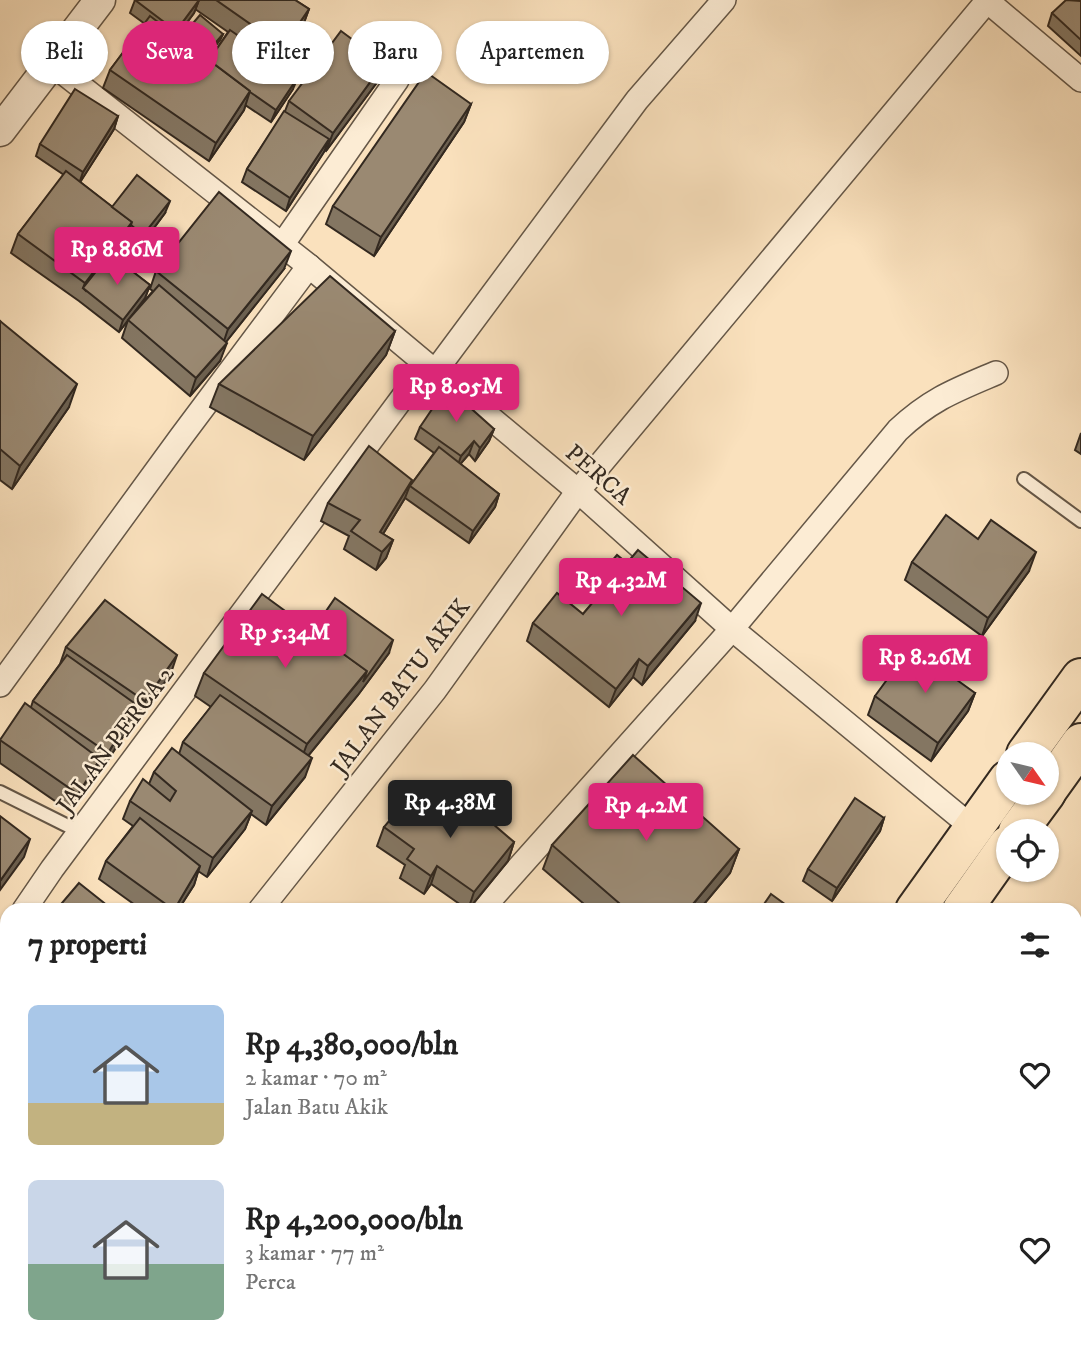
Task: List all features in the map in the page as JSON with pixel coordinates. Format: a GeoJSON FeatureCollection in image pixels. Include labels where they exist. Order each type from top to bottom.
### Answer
{"type":"FeatureCollection","features":[{"type":"Feature","properties":{"kind":"highway"},"geometry":{"type":"LineString","coordinates":[[1035,742],[1081,678]]}},
{"type":"Feature","properties":{"kind":"highway"},"geometry":{"type":"LineString","coordinates":[[1059,775],[1079,750]]}},
{"type":"Feature","properties":{"kind":"highway"},"geometry":{"type":"LineString","coordinates":[[920,903],[996,796]]}},
{"type":"Feature","properties":{"kind":"highway"},"geometry":{"type":"LineString","coordinates":[[967,903],[996,862]]}},
{"type":"Feature","properties":{"kind":"street"},"geometry":{"type":"LineString","coordinates":[[84,21],[100,0]]}},
{"type":"Feature","properties":{"kind":"street","name":"JALAN PERCA 2"},"geometry":{"type":"LineString","coordinates":[[29,903],[430,370],[638,100],[724,0]]}},
{"type":"Feature","properties":{"kind":"street"},"geometry":{"type":"LineString","coordinates":[[987,0],[1081,80]]}},
{"type":"Feature","properties":{"kind":"street","name":"JALAN BATU AKIK"},"geometry":{"type":"LineString","coordinates":[[266,903],[435,690],[578,491],[987,0]]}},
{"type":"Feature","properties":{"kind":"street"},"geometry":{"type":"LineString","coordinates":[[0,131],[35,84]]}},
{"type":"Feature","properties":{"kind":"street","name":"PERCA"},"geometry":{"type":"LineString","coordinates":[[78,84],[309,266],[430,370],[578,491],[732,629],[973,828]]}},
{"type":"Feature","properties":{"kind":"street"},"geometry":{"type":"LineString","coordinates":[[282,245],[394,84]]}},
{"type":"Feature","properties":{"kind":"street"},"geometry":{"type":"LineString","coordinates":[[0,685],[309,266]]}},
{"type":"Feature","properties":{"kind":"street"},"geometry":{"type":"LineString","coordinates":[[487,903],[732,629],[898,429],[932,402],[996,373]]}},
{"type":"Feature","properties":{"kind":"lane"},"geometry":{"type":"LineString","coordinates":[[1024,479],[1081,521]]}},
{"type":"Feature","properties":{"kind":"lane"},"geometry":{"type":"LineString","coordinates":[[0,792],[80,832]]}},
{"type":"Feature","properties":{"kind":"building"},"geometry":{"type":"Polygon","coordinates":[[[135,0],[199,0],[183,21],[163,21],[135,0]]]}},
{"type":"Feature","properties":{"kind":"building"},"geometry":{"type":"Polygon","coordinates":[[[216,0],[295,0],[309,9],[301,21],[246,21],[216,0]]]}},
{"type":"Feature","properties":{"kind":"building"},"geometry":{"type":"Polygon","coordinates":[[[1066,0],[1081,1],[1081,40],[1052,13],[1066,0]]]}},
{"type":"Feature","properties":{"kind":"building"},"geometry":{"type":"Polygon","coordinates":[[[200,15],[207,21],[195,21],[200,15]]]}},
{"type":"Feature","properties":{"kind":"building"},"geometry":{"type":"Polygon","coordinates":[[[230,30],[232,31],[232,77],[218,67],[218,47],[230,30]]]}},
{"type":"Feature","properties":{"kind":"building"},"geometry":{"type":"Polygon","coordinates":[[[341,31],[348,36],[348,84],[369,84],[333,133],[289,101],[302,84],[334,84],[334,40],[341,31]]]}},
{"type":"Feature","properties":{"kind":"building"},"geometry":{"type":"Polygon","coordinates":[[[122,54],[122,78],[110,70],[122,54]]]}},
{"type":"Feature","properties":{"kind":"building"},"geometry":{"type":"Polygon","coordinates":[[[218,67],[232,78],[232,84],[241,84],[250,91],[216,143],[130,84],[218,84],[218,67]]]}},
{"type":"Feature","properties":{"kind":"building"},"geometry":{"type":"Polygon","coordinates":[[[442,83],[471,104],[381,237],[333,206],[418,84],[442,83]]]}},
{"type":"Feature","properties":{"kind":"building"},"geometry":{"type":"Polygon","coordinates":[[[241,84],[293,84],[276,110],[241,84]]]}},
{"type":"Feature","properties":{"kind":"building"},"geometry":{"type":"Polygon","coordinates":[[[75,89],[118,116],[83,172],[40,144],[75,89]]]}},
{"type":"Feature","properties":{"kind":"building"},"geometry":{"type":"Polygon","coordinates":[[[284,111],[329,139],[290,198],[247,169],[284,111]]]}},
{"type":"Feature","properties":{"kind":"building"},"geometry":{"type":"Polygon","coordinates":[[[66,171],[132,222],[85,283],[18,234],[66,171]]]}},
{"type":"Feature","properties":{"kind":"building"},"geometry":{"type":"Polygon","coordinates":[[[137,175],[170,201],[143,235],[131,225],[132,222],[112,207],[137,175]]]}},
{"type":"Feature","properties":{"kind":"building"},"geometry":{"type":"Polygon","coordinates":[[[219,192],[291,251],[228,329],[156,271],[219,192]]]}},
{"type":"Feature","properties":{"kind":"building"},"geometry":{"type":"Polygon","coordinates":[[[110,254],[150,285],[123,320],[83,288],[110,254]]]}},
{"type":"Feature","properties":{"kind":"building"},"geometry":{"type":"Polygon","coordinates":[[[330,276],[395,331],[313,436],[219,384],[330,276]]]}},
{"type":"Feature","properties":{"kind":"building"},"geometry":{"type":"Polygon","coordinates":[[[159,285],[227,343],[196,378],[128,320],[159,285]]]}},
{"type":"Feature","properties":{"kind":"building"},"geometry":{"type":"Polygon","coordinates":[[[0,321],[77,384],[20,466],[0,449],[0,321]]]}},
{"type":"Feature","properties":{"kind":"building"},"geometry":{"type":"Polygon","coordinates":[[[447,387],[494,429],[480,448],[474,441],[461,456],[420,427],[447,387]]]}},
{"type":"Feature","properties":{"kind":"building"},"geometry":{"type":"Polygon","coordinates":[[[369,446],[412,480],[380,532],[393,540],[382,552],[351,531],[360,520],[328,503],[369,446]]]}},
{"type":"Feature","properties":{"kind":"building"},"geometry":{"type":"Polygon","coordinates":[[[439,447],[499,494],[473,531],[410,486],[439,447]]]}},
{"type":"Feature","properties":{"kind":"building"},"geometry":{"type":"Polygon","coordinates":[[[946,515],[978,539],[991,520],[1036,552],[988,618],[912,562],[946,515]]]}},
{"type":"Feature","properties":{"kind":"building"},"geometry":{"type":"Polygon","coordinates":[[[638,550],[701,603],[648,666],[639,659],[616,689],[533,623],[557,593],[583,614],[603,590],[594,582],[617,555],[627,563],[638,550]]]}},
{"type":"Feature","properties":{"kind":"building"},"geometry":{"type":"Polygon","coordinates":[[[262,594],[367,671],[307,744],[204,673],[262,594]]]}},
{"type":"Feature","properties":{"kind":"building"},"geometry":{"type":"Polygon","coordinates":[[[335,598],[393,640],[363,682],[367,671],[324,640],[335,626],[322,617],[335,598]]]}},
{"type":"Feature","properties":{"kind":"building"},"geometry":{"type":"Polygon","coordinates":[[[105,600],[177,655],[145,701],[66,647],[105,600]]]}},
{"type":"Feature","properties":{"kind":"building"},"geometry":{"type":"Polygon","coordinates":[[[911,647],[975,693],[938,743],[875,696],[911,647]]]}},
{"type":"Feature","properties":{"kind":"building"},"geometry":{"type":"Polygon","coordinates":[[[67,655],[137,705],[108,753],[33,701],[67,655]]]}},
{"type":"Feature","properties":{"kind":"building"},"geometry":{"type":"Polygon","coordinates":[[[220,695],[312,758],[272,806],[183,742],[220,695]]]}},
{"type":"Feature","properties":{"kind":"building"},"geometry":{"type":"Polygon","coordinates":[[[25,703],[100,759],[78,794],[0,740],[25,703]]]}},
{"type":"Feature","properties":{"kind":"building"},"geometry":{"type":"Polygon","coordinates":[[[172,748],[252,811],[213,858],[130,801],[143,779],[170,801],[176,791],[154,772],[172,748]]]}},
{"type":"Feature","properties":{"kind":"building"},"geometry":{"type":"Polygon","coordinates":[[[633,755],[739,849],[694,903],[619,903],[552,845],[633,755]]]}},
{"type":"Feature","properties":{"kind":"building"},"geometry":{"type":"Polygon","coordinates":[[[416,789],[449,820],[464,799],[514,842],[474,892],[437,866],[431,876],[407,859],[414,849],[384,827],[416,789]]]}},
{"type":"Feature","properties":{"kind":"building"},"geometry":{"type":"Polygon","coordinates":[[[855,798],[884,818],[837,888],[808,869],[855,798]]]}},
{"type":"Feature","properties":{"kind":"building"},"geometry":{"type":"Polygon","coordinates":[[[0,816],[30,839],[0,881],[0,816]]]}},
{"type":"Feature","properties":{"kind":"building"},"geometry":{"type":"Polygon","coordinates":[[[140,818],[200,866],[178,903],[164,903],[106,861],[140,818]]]}},
{"type":"Feature","properties":{"kind":"building"},"geometry":{"type":"Polygon","coordinates":[[[79,883],[104,903],[62,903],[79,883]]]}},
{"type":"Feature","properties":{"kind":"building"},"geometry":{"type":"Polygon","coordinates":[[[771,894],[783,903],[765,903],[771,894]]]}}]}
